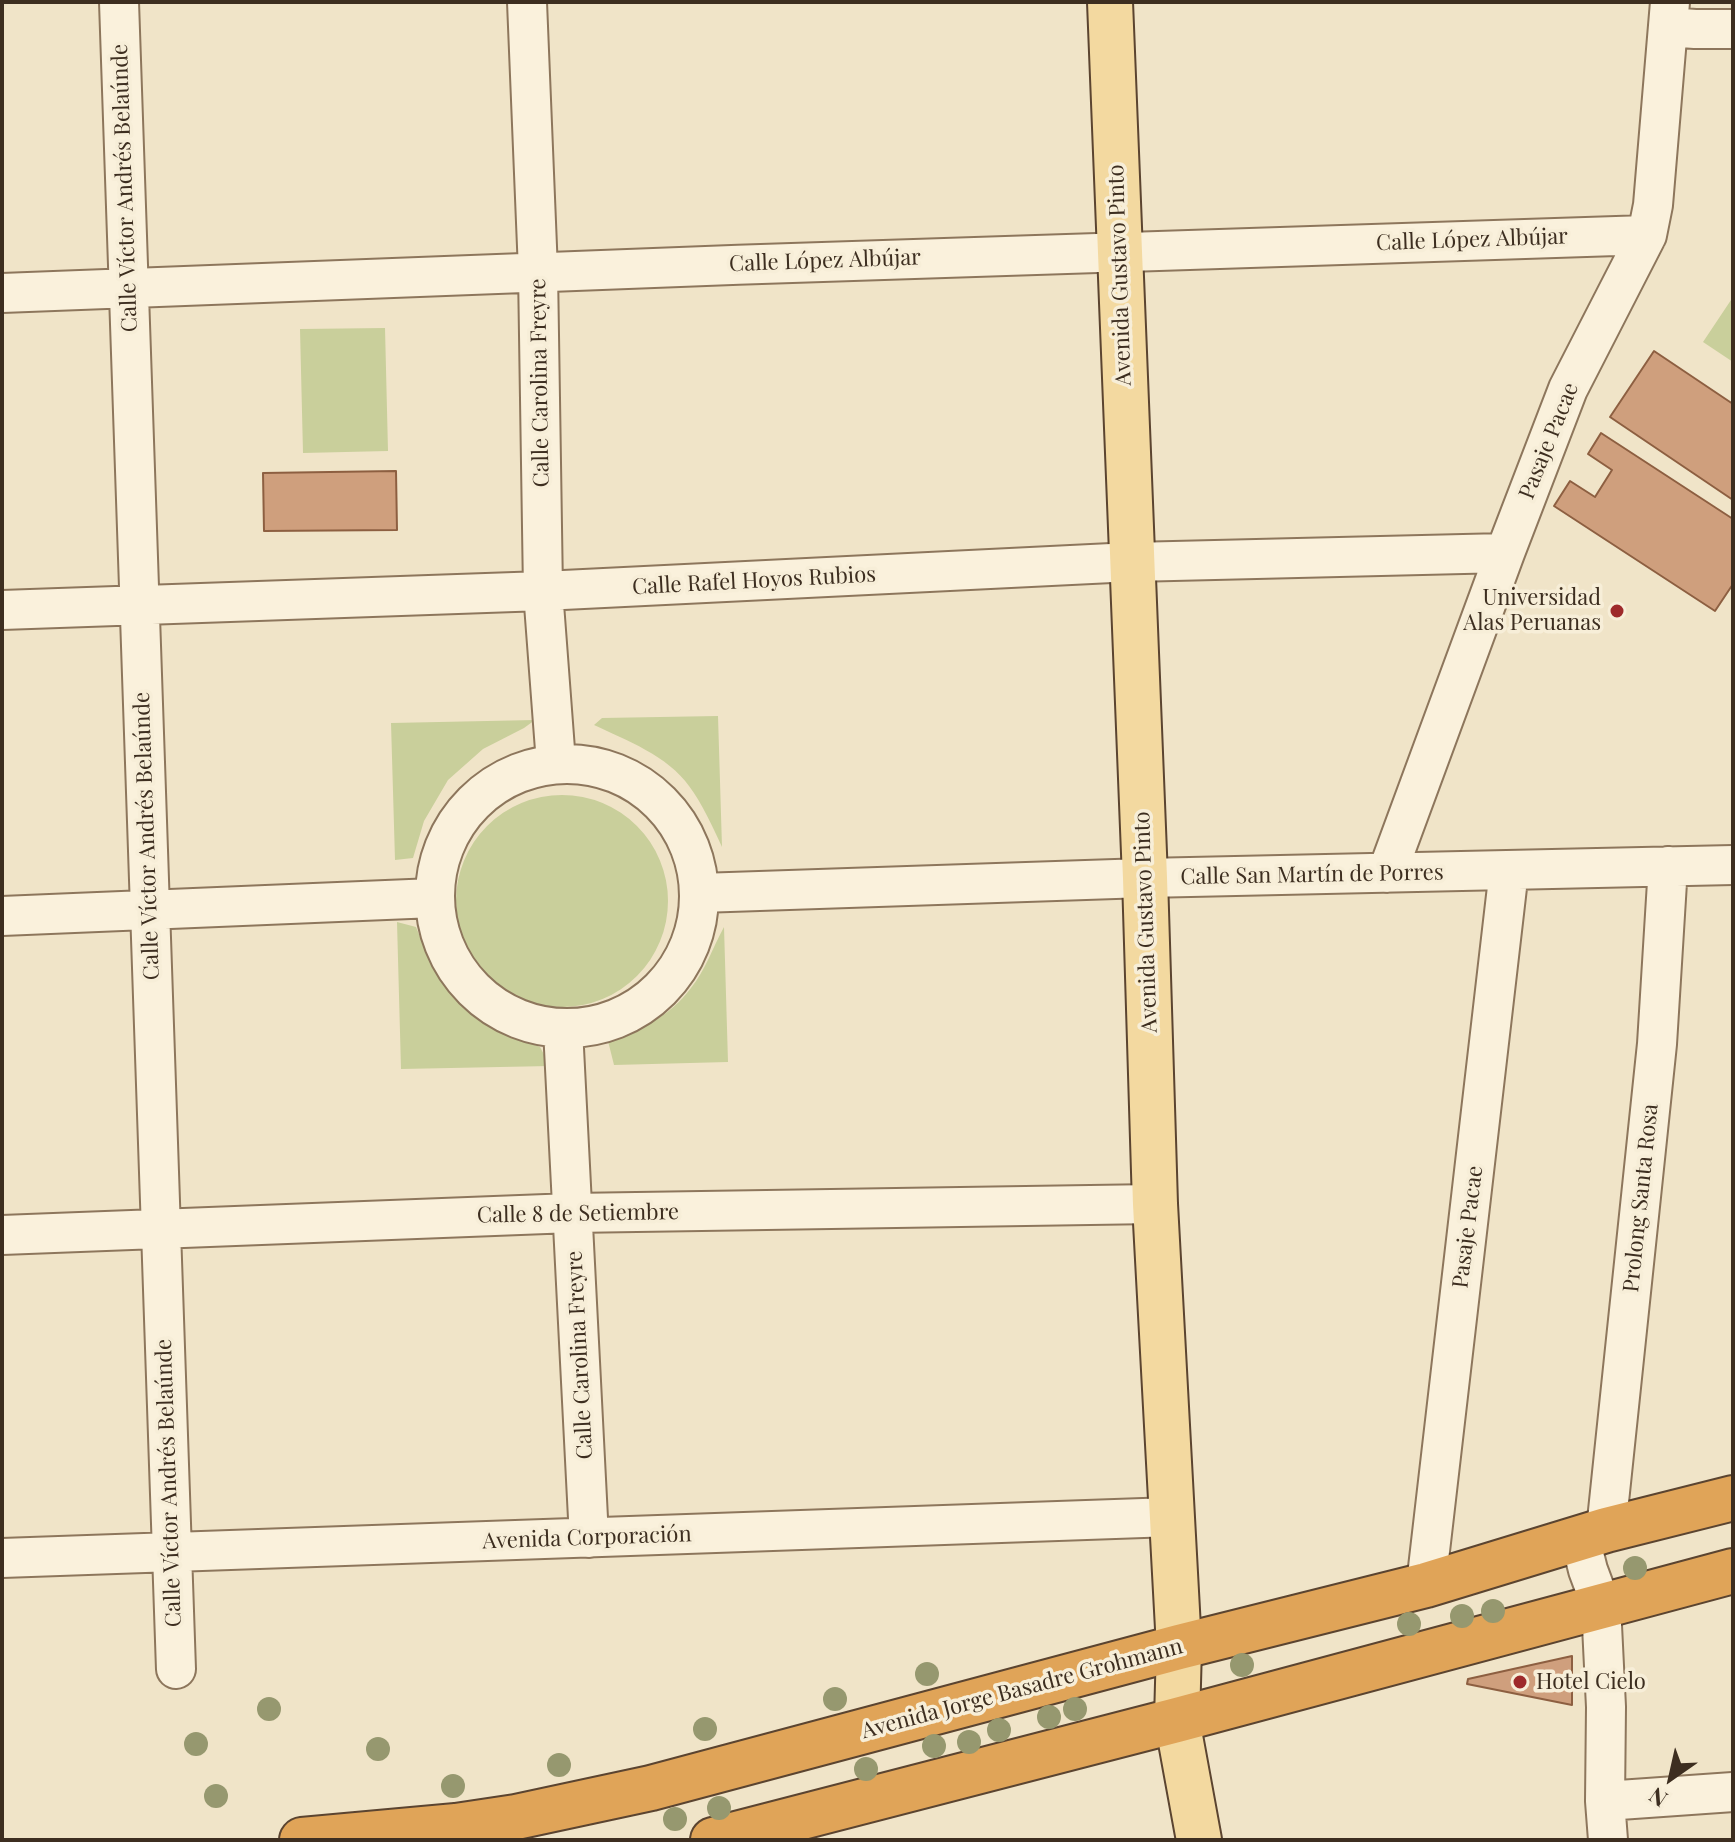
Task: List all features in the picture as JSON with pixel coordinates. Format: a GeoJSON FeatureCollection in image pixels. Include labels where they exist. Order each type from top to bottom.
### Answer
{"type":"FeatureCollection","features":[{"type":"Feature","properties":{"kind":"highway","name":"Avenida Jorge Basadre Grohmann"},"geometry":{"type":"LineString","coordinates":[[302,1840],[456,1833],[651,1788],[1179,1647],[1426,1585],[1593,1534],[1733,1498]]}},
{"type":"Feature","properties":{"kind":"highway"},"geometry":{"type":"LineString","coordinates":[[713,1840],[1733,1571]]}},
{"type":"Feature","properties":{"kind":"main road","name":"Avenida Gustavo Pinto"},"geometry":{"type":"LineString","coordinates":[[1110,2],[1155,1204],[1179,1647],[1177,1720],[1199,1840]]}},
{"type":"Feature","properties":{"kind":"street","name":"Calle Víctor Andrés Belaúnde"},"geometry":{"type":"LineString","coordinates":[[119,2],[176,1669]]}},
{"type":"Feature","properties":{"kind":"street","name":"Calle Carolina Freyre"},"geometry":{"type":"LineString","coordinates":[[527,2],[538,271],[543,591],[556,763]]}},
{"type":"Feature","properties":{"kind":"street"},"geometry":{"type":"LineString","coordinates":[[1669,14],[1695,29],[1733,29]]}},
{"type":"Feature","properties":{"kind":"street","name":"Pasaje Pacae"},"geometry":{"type":"LineString","coordinates":[[1387,873],[1568,389],[1647,235],[1653,205],[1669,14]]}},
{"type":"Feature","properties":{"kind":"street","name":"Calle López Albújar"},"geometry":{"type":"LineString","coordinates":[[2,293],[1119,250],[1647,235]]}},
{"type":"Feature","properties":{"kind":"street","name":"Calle Rafel Hoyos Rubios"},"geometry":{"type":"LineString","coordinates":[[2,610],[543,591],[1132,562],[1505,553]]}},
{"type":"Feature","properties":{"kind":"street"},"geometry":{"type":"LineString","coordinates":[[556,763],[583,764],[610,770],[635,782],[656,798],[688,840],[697,866],[700,893],[698,920],[691,946],[678,970],[661,991],[616,1020],[590,1027],[563,1029],[536,1025],[511,1016],[470,986],[455,967],[444,945],[434,898],[442,851],[465,810],[505,778],[530,768],[556,763]]}},
{"type":"Feature","properties":{"kind":"street","name":"Calle San Martín de Porres"},"geometry":{"type":"LineString","coordinates":[[700,893],[1145,878],[1733,865]]}},
{"type":"Feature","properties":{"kind":"street","name":"Prolong Santa Rosa"},"geometry":{"type":"LineString","coordinates":[[1593,1534],[1657,1044],[1668,866]]}},
{"type":"Feature","properties":{"kind":"street","name":"Pasaje Pacae"},"geometry":{"type":"LineString","coordinates":[[1426,1585],[1509,870]]}},
{"type":"Feature","properties":{"kind":"street"},"geometry":{"type":"LineString","coordinates":[[2,916],[434,898]]}},
{"type":"Feature","properties":{"kind":"street","name":"Calle Carolina Freyre"},"geometry":{"type":"LineString","coordinates":[[563,1029],[589,1538]]}},
{"type":"Feature","properties":{"kind":"street","name":"Calle 8 de Setiembre"},"geometry":{"type":"LineString","coordinates":[[2,1235],[572,1213],[1155,1204]]}},
{"type":"Feature","properties":{"kind":"street","name":"Avenida Corporación"},"geometry":{"type":"LineString","coordinates":[[2,1558],[1172,1517]]}},
{"type":"Feature","properties":{"kind":"street"},"geometry":{"type":"LineString","coordinates":[[1593,1534],[1588,1570],[1601,1605],[1608,1840]]}},
{"type":"Feature","properties":{"kind":"street"},"geometry":{"type":"LineString","coordinates":[[1605,1801],[1733,1792]]}},
{"type":"Feature","properties":{"kind":"green space"},"geometry":{"type":"Polygon","coordinates":[[[1733,297],[1733,362],[1703,342],[1733,297]]]}},
{"type":"Feature","properties":{"kind":"green space"},"geometry":{"type":"Polygon","coordinates":[[[385,328],[388,451],[303,453],[300,329],[385,328]]]}},
{"type":"Feature","properties":{"kind":"green space"},"geometry":{"type":"Polygon","coordinates":[[[718,716],[722,847],[698,800],[680,775],[646,750],[594,725],[602,718],[718,716]]]}},
{"type":"Feature","properties":{"kind":"green space"},"geometry":{"type":"Polygon","coordinates":[[[535,720],[483,749],[448,780],[424,821],[413,858],[395,860],[391,723],[535,720]]]}},
{"type":"Feature","properties":{"kind":"green space"},"geometry":{"type":"Polygon","coordinates":[[[562,795],[603,803],[637,826],[660,860],[668,901],[660,942],[637,976],[603,999],[562,1007],[521,999],[487,976],[464,942],[456,901],[464,860],[487,826],[521,803],[562,795]]]}},
{"type":"Feature","properties":{"kind":"green space"},"geometry":{"type":"Polygon","coordinates":[[[397,922],[416,927],[444,982],[468,1011],[503,1033],[540,1047],[550,1066],[401,1069],[397,922]]]}},
{"type":"Feature","properties":{"kind":"green space"},"geometry":{"type":"Polygon","coordinates":[[[724,927],[728,1062],[614,1065],[608,1041],[654,1021],[674,1007],[701,974],[724,927]]]}},
{"type":"Feature","properties":{"kind":"building"},"geometry":{"type":"Polygon","coordinates":[[[1654,351],[1733,404],[1733,500],[1610,417],[1654,351]]]}},
{"type":"Feature","properties":{"kind":"building"},"geometry":{"type":"Polygon","coordinates":[[[1601,433],[1733,519],[1733,584],[1715,611],[1554,506],[1570,481],[1595,497],[1612,470],[1588,454],[1601,433]]]}},
{"type":"Feature","properties":{"kind":"building"},"geometry":{"type":"Polygon","coordinates":[[[396,471],[397,530],[264,531],[263,473],[396,471]]]}},
{"type":"Feature","properties":{"kind":"building","name":"Hotel Cielo"},"geometry":{"type":"Polygon","coordinates":[[[1572,1656],[1572,1705],[1467,1684],[1468,1679],[1572,1656]]]}},
{"type":"Feature","properties":{"kind":"place","name":"Universidad Alas Peruanas"},"geometry":{"type":"Point","coordinates":[1617,611]}},
{"type":"Feature","properties":{"kind":"place","name":"Hotel Cielo"},"geometry":{"type":"Point","coordinates":[1520,1682]}}]}
